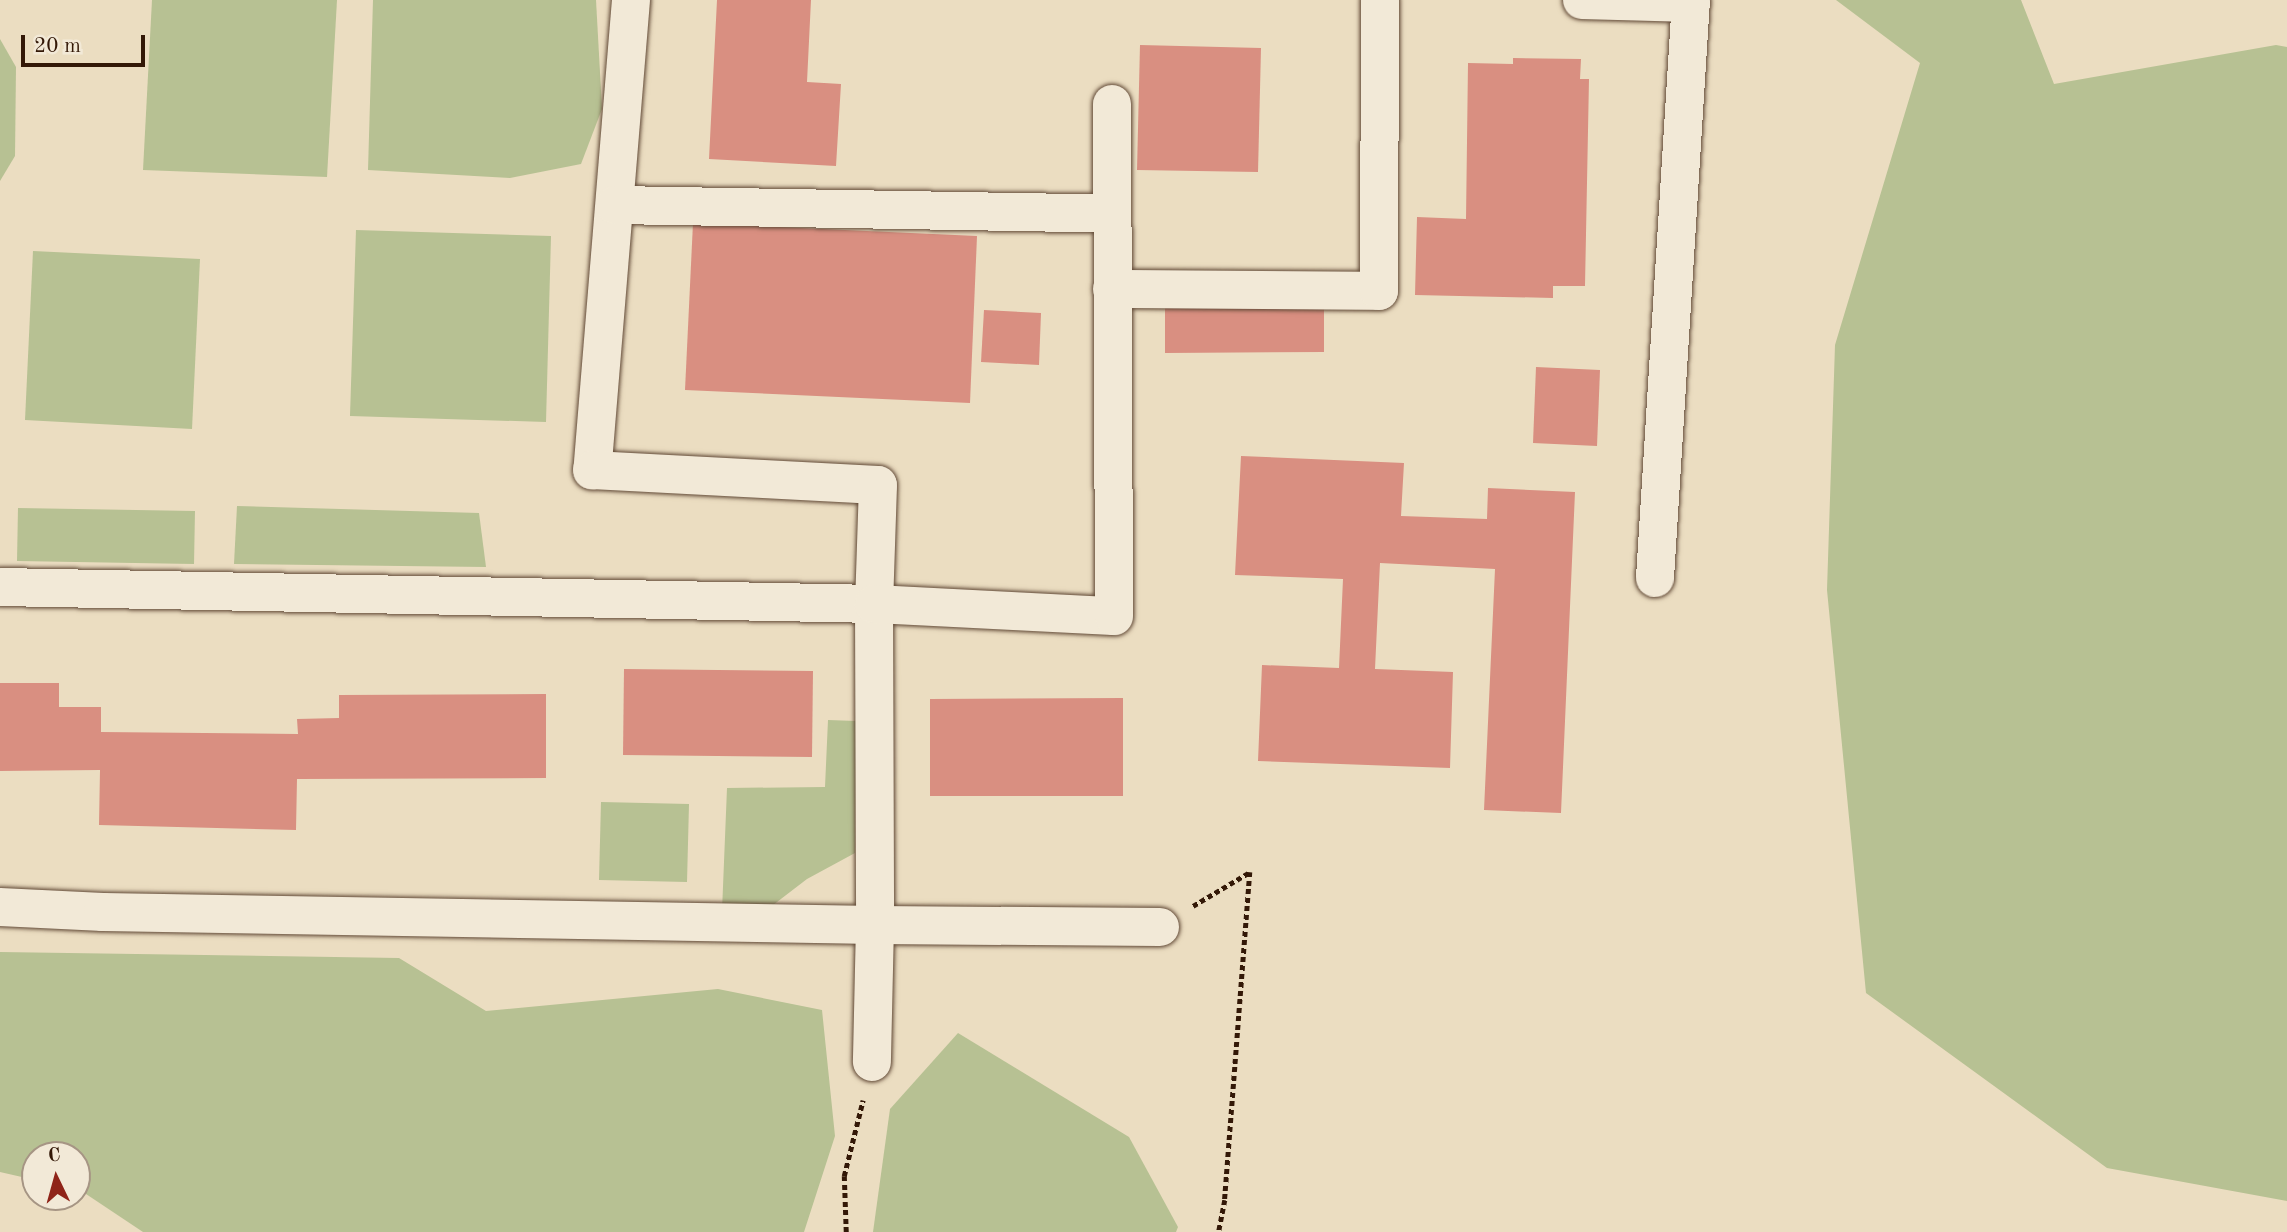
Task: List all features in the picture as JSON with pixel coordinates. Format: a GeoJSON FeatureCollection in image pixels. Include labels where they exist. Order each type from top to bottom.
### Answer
{"type":"FeatureCollection","features":[{"type":"Feature","properties":{"kind":"street"},"geometry":{"type":"LineString","coordinates":[[631,0],[592,470],[878,485],[874,604],[876,925],[872,1062]]}},
{"type":"Feature","properties":{"kind":"street"},"geometry":{"type":"LineString","coordinates":[[1112,289],[1380,292],[1380,0]]}},
{"type":"Feature","properties":{"kind":"street"},"geometry":{"type":"LineString","coordinates":[[1582,0],[1691,1],[1655,578]]}},
{"type":"Feature","properties":{"kind":"street"},"geometry":{"type":"LineString","coordinates":[[0,587],[874,604],[1114,616],[1112,104]]}},
{"type":"Feature","properties":{"kind":"street"},"geometry":{"type":"LineString","coordinates":[[615,205],[1112,214]]}},
{"type":"Feature","properties":{"kind":"street"},"geometry":{"type":"LineString","coordinates":[[0,907],[116,912],[1160,927]]}},
{"type":"Feature","properties":{"kind":"path"},"geometry":{"type":"LineString","coordinates":[[1160,927],[1250,872],[1225,1200],[1219,1232]]}},
{"type":"Feature","properties":{"kind":"path"},"geometry":{"type":"LineString","coordinates":[[845,1232],[844,1176],[872,1062]]}},
{"type":"Feature","properties":{"kind":"green space"},"geometry":{"type":"Polygon","coordinates":[[[152,0],[337,0],[327,177],[143,170],[152,0]]]}},
{"type":"Feature","properties":{"kind":"green space"},"geometry":{"type":"Polygon","coordinates":[[[373,0],[596,0],[602,109],[581,164],[510,178],[368,170],[373,0]]]}},
{"type":"Feature","properties":{"kind":"green space"},"geometry":{"type":"Polygon","coordinates":[[[1836,0],[2021,0],[2054,84],[2276,45],[2287,47],[2287,1201],[2107,1168],[1866,993],[1827,590],[1835,345],[1920,63],[1836,0]]]}},
{"type":"Feature","properties":{"kind":"green space"},"geometry":{"type":"Polygon","coordinates":[[[0,39],[16,67],[15,156],[0,181],[0,39]]]}},
{"type":"Feature","properties":{"kind":"green space"},"geometry":{"type":"Polygon","coordinates":[[[356,230],[551,236],[546,422],[350,416],[356,230]]]}},
{"type":"Feature","properties":{"kind":"green space"},"geometry":{"type":"Polygon","coordinates":[[[33,251],[200,259],[192,429],[25,420],[33,251]]]}},
{"type":"Feature","properties":{"kind":"green space"},"geometry":{"type":"Polygon","coordinates":[[[237,506],[479,513],[486,567],[234,564],[237,506]]]}},
{"type":"Feature","properties":{"kind":"green space"},"geometry":{"type":"Polygon","coordinates":[[[18,508],[195,511],[194,564],[17,561],[18,508]]]}},
{"type":"Feature","properties":{"kind":"green space"},"geometry":{"type":"Polygon","coordinates":[[[828,720],[856,721],[855,853],[807,879],[755,919],[722,911],[727,788],[825,787],[828,720]]]}},
{"type":"Feature","properties":{"kind":"green space"},"geometry":{"type":"Polygon","coordinates":[[[601,802],[689,804],[687,882],[599,880],[601,802]]]}},
{"type":"Feature","properties":{"kind":"green space"},"geometry":{"type":"Polygon","coordinates":[[[0,952],[399,958],[486,1011],[718,989],[822,1010],[835,1136],[804,1232],[143,1232],[91,1197],[91,1141],[21,1141],[21,1177],[0,1172],[0,952]]]}},
{"type":"Feature","properties":{"kind":"green space"},"geometry":{"type":"Polygon","coordinates":[[[958,1033],[1129,1137],[1178,1227],[1176,1232],[873,1232],[890,1109],[958,1033]]]}},
{"type":"Feature","properties":{"kind":"building"},"geometry":{"type":"Polygon","coordinates":[[[717,0],[811,0],[807,82],[841,84],[836,166],[709,159],[717,0]]]}},
{"type":"Feature","properties":{"kind":"building"},"geometry":{"type":"Polygon","coordinates":[[[1140,45],[1261,48],[1258,172],[1137,170],[1140,45]]]}},
{"type":"Feature","properties":{"kind":"building"},"geometry":{"type":"Polygon","coordinates":[[[1513,58],[1581,59],[1580,79],[1589,79],[1585,286],[1553,286],[1553,298],[1415,295],[1417,217],[1466,219],[1468,63],[1513,64],[1513,58]]]}},
{"type":"Feature","properties":{"kind":"building"},"geometry":{"type":"Polygon","coordinates":[[[693,223],[977,236],[970,403],[685,390],[693,223]]]}},
{"type":"Feature","properties":{"kind":"building"},"geometry":{"type":"Polygon","coordinates":[[[1324,304],[1324,352],[1165,353],[1165,305],[1324,304]]]}},
{"type":"Feature","properties":{"kind":"building"},"geometry":{"type":"Polygon","coordinates":[[[984,310],[1041,313],[1039,365],[981,362],[984,310]]]}},
{"type":"Feature","properties":{"kind":"building"},"geometry":{"type":"Polygon","coordinates":[[[1536,367],[1600,370],[1597,446],[1533,443],[1536,367]]]}},
{"type":"Feature","properties":{"kind":"building"},"geometry":{"type":"Polygon","coordinates":[[[1241,456],[1404,463],[1401,516],[1487,519],[1488,488],[1575,492],[1561,813],[1484,810],[1495,569],[1380,563],[1375,669],[1453,672],[1450,768],[1258,761],[1262,665],[1339,668],[1343,579],[1235,575],[1241,456]]]}},
{"type":"Feature","properties":{"kind":"building"},"geometry":{"type":"Polygon","coordinates":[[[624,669],[813,671],[812,757],[623,755],[624,669]]]}},
{"type":"Feature","properties":{"kind":"building"},"geometry":{"type":"Polygon","coordinates":[[[0,683],[59,683],[59,707],[101,707],[101,732],[298,734],[297,719],[339,718],[339,695],[546,694],[546,778],[297,779],[296,830],[99,825],[100,770],[0,771],[0,683]]]}},
{"type":"Feature","properties":{"kind":"building"},"geometry":{"type":"Polygon","coordinates":[[[1123,698],[1123,796],[930,796],[930,699],[1123,698]]]}}]}
